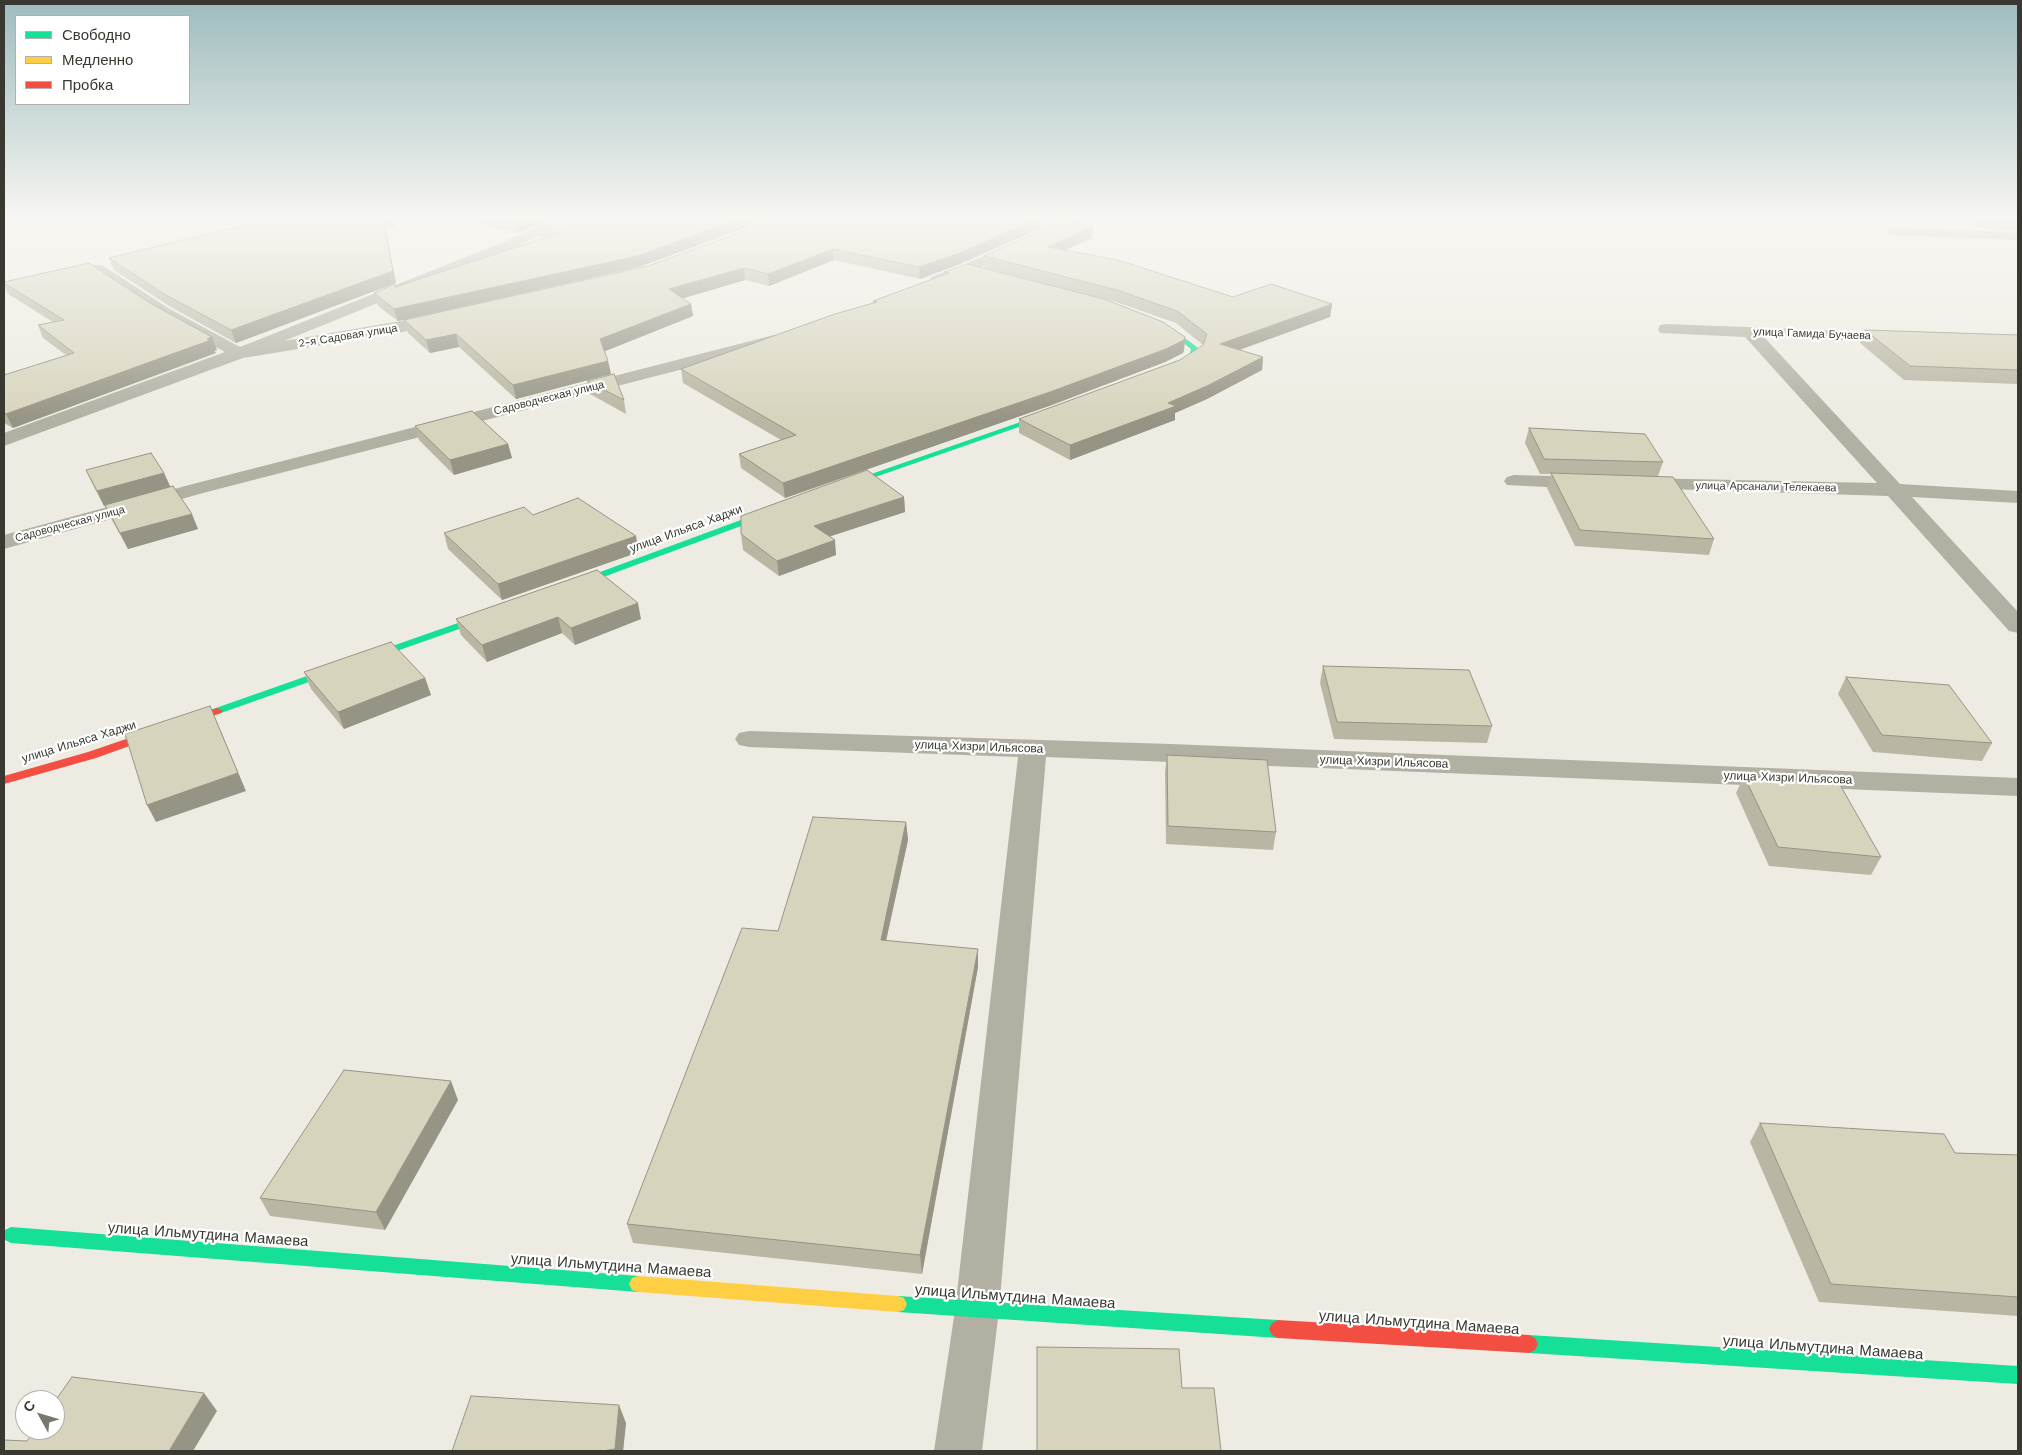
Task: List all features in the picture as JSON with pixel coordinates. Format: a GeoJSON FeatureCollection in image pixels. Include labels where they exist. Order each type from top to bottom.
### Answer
{"type":"FeatureCollection","features":[{"type":"Feature","properties":{"kind":"street"},"geometry":{"type":"LineString","coordinates":[[123,285],[162,311],[239,353],[410,285]]}},
{"type":"Feature","properties":{"kind":"street","name":"2-я Садовая улица"},"geometry":{"type":"LineString","coordinates":[[4,440],[239,353],[398,328],[455,316]]}},
{"type":"Feature","properties":{"kind":"street"},"geometry":{"type":"LineString","coordinates":[[1143,320],[1169,329],[1195,348],[1192,357],[1155,374]]}},
{"type":"Feature","properties":{"kind":"street","name":"улица Гамида Бучаева"},"geometry":{"type":"LineString","coordinates":[[1666,329],[1919,338]]}},
{"type":"Feature","properties":{"kind":"street"},"geometry":{"type":"LineString","coordinates":[[1749,332],[2018,626]]}},
{"type":"Feature","properties":{"kind":"street","name":"Садоводческая улица"},"geometry":{"type":"LineString","coordinates":[[4,542],[196,489],[790,334]]}},
{"type":"Feature","properties":{"kind":"street"},"geometry":{"type":"LineString","coordinates":[[822,493],[1066,408]]}},
{"type":"Feature","properties":{"kind":"street","name":"улица Арсанали Телекаева"},"geometry":{"type":"LineString","coordinates":[[1514,481],[1893,490],[2018,497]]}},
{"type":"Feature","properties":{"kind":"street","name":"улица Ильяса Хаджи"},"geometry":{"type":"LineString","coordinates":[[553,592],[785,507]]}},
{"type":"Feature","properties":{"kind":"street","name":"улица Ильяса Хаджи"},"geometry":{"type":"LineString","coordinates":[[4,780],[92,755],[506,609]]}},
{"type":"Feature","properties":{"kind":"street","name":"улица Хизри Ильясова"},"geometry":{"type":"LineString","coordinates":[[749,740],[1033,749],[2018,787]]}},
{"type":"Feature","properties":{"kind":"street"},"geometry":{"type":"LineString","coordinates":[[958,1451],[977,1310],[1033,749]]}},
{"type":"Feature","properties":{"kind":"street","name":"улица Ильмутдина Мамаева"},"geometry":{"type":"LineString","coordinates":[[11,1234],[977,1310],[2018,1375]]}},
{"type":"Feature","properties":{"kind":"building"},"geometry":{"type":"Polygon","coordinates":[[[7,285],[122,285],[150,303],[212,337],[207,339],[211,340],[6,414],[4,412],[4,375],[74,353],[38,325],[64,320],[7,285]]]}},
{"type":"Feature","properties":{"kind":"building"},"geometry":{"type":"Polygon","coordinates":[[[150,285],[355,285],[231,330],[150,285]]]}},
{"type":"Feature","properties":{"kind":"building"},"geometry":{"type":"Polygon","coordinates":[[[393,285],[395,287],[401,285],[505,285],[394,309],[374,293],[393,285]]]}},
{"type":"Feature","properties":{"kind":"building"},"geometry":{"type":"Polygon","coordinates":[[[563,285],[684,285],[669,289],[691,304],[600,339],[608,361],[513,385],[456,334],[426,340],[404,320],[563,285]]]}},
{"type":"Feature","properties":{"kind":"building"},"geometry":{"type":"Polygon","coordinates":[[[917,285],[1049,285],[1104,299],[1163,322],[1185,337],[1184,340],[1166,349],[1050,392],[783,483],[739,454],[796,435],[681,369],[835,314],[877,302],[873,301],[917,285]]]}},
{"type":"Feature","properties":{"kind":"building"},"geometry":{"type":"Polygon","coordinates":[[[1097,285],[1195,285],[1233,297],[1268,285],[1274,285],[1332,304],[1220,344],[1263,357],[1209,385],[1168,403],[1176,406],[1070,445],[1019,419],[1180,360],[1203,345],[1207,334],[1177,311],[1097,285]]]}},
{"type":"Feature","properties":{"kind":"building"},"geometry":{"type":"Polygon","coordinates":[[[1865,330],[2018,335],[2018,370],[1910,366],[1865,330]]]}},
{"type":"Feature","properties":{"kind":"building"},"geometry":{"type":"Polygon","coordinates":[[[614,374],[624,400],[587,381],[614,374]]]}},
{"type":"Feature","properties":{"kind":"building"},"geometry":{"type":"Polygon","coordinates":[[[472,411],[508,444],[450,460],[415,426],[472,411]]]}},
{"type":"Feature","properties":{"kind":"building"},"geometry":{"type":"Polygon","coordinates":[[[1529,428],[1645,434],[1663,462],[1544,459],[1529,428]]]}},
{"type":"Feature","properties":{"kind":"building"},"geometry":{"type":"Polygon","coordinates":[[[151,453],[164,473],[97,491],[86,470],[151,453]]]}},
{"type":"Feature","properties":{"kind":"building"},"geometry":{"type":"Polygon","coordinates":[[[867,470],[904,497],[814,526],[835,540],[777,561],[741,534],[741,516],[867,470]]]}},
{"type":"Feature","properties":{"kind":"building"},"geometry":{"type":"Polygon","coordinates":[[[1551,473],[1673,477],[1714,539],[1580,530],[1551,473]]]}},
{"type":"Feature","properties":{"kind":"building"},"geometry":{"type":"Polygon","coordinates":[[[173,486],[192,514],[120,533],[105,505],[173,486]]]}},
{"type":"Feature","properties":{"kind":"building"},"geometry":{"type":"Polygon","coordinates":[[[578,498],[636,536],[498,584],[444,533],[524,507],[533,515],[578,498]]]}},
{"type":"Feature","properties":{"kind":"building"},"geometry":{"type":"Polygon","coordinates":[[[597,570],[638,603],[571,628],[558,617],[482,645],[456,619],[597,570]]]}},
{"type":"Feature","properties":{"kind":"building"},"geometry":{"type":"Polygon","coordinates":[[[391,642],[425,678],[338,712],[304,672],[391,642]]]}},
{"type":"Feature","properties":{"kind":"building"},"geometry":{"type":"Polygon","coordinates":[[[1323,666],[1469,670],[1492,726],[1337,722],[1323,666]]]}},
{"type":"Feature","properties":{"kind":"building"},"geometry":{"type":"Polygon","coordinates":[[[1846,677],[1949,685],[1992,743],[1882,735],[1846,677]]]}},
{"type":"Feature","properties":{"kind":"building"},"geometry":{"type":"Polygon","coordinates":[[[210,706],[238,773],[147,805],[125,734],[210,706]]]}},
{"type":"Feature","properties":{"kind":"building"},"geometry":{"type":"Polygon","coordinates":[[[1167,755],[1267,760],[1276,832],[1168,826],[1167,755]]]}},
{"type":"Feature","properties":{"kind":"building"},"geometry":{"type":"Polygon","coordinates":[[[1744,776],[1839,783],[1881,857],[1778,847],[1744,776]]]}},
{"type":"Feature","properties":{"kind":"building"},"geometry":{"type":"Polygon","coordinates":[[[813,817],[906,822],[881,940],[978,949],[920,1255],[627,1224],[742,928],[778,931],[813,817]]]}},
{"type":"Feature","properties":{"kind":"building"},"geometry":{"type":"Polygon","coordinates":[[[344,1070],[451,1081],[376,1212],[260,1198],[344,1070]]]}},
{"type":"Feature","properties":{"kind":"building"},"geometry":{"type":"Polygon","coordinates":[[[1760,1123],[1944,1134],[1955,1153],[2018,1155],[2018,1297],[1831,1284],[1760,1123]]]}},
{"type":"Feature","properties":{"kind":"building"},"geometry":{"type":"Polygon","coordinates":[[[1037,1347],[1179,1349],[1182,1388],[1214,1388],[1221,1451],[1037,1451],[1037,1347]]]}},
{"type":"Feature","properties":{"kind":"building"},"geometry":{"type":"Polygon","coordinates":[[[72,1377],[204,1393],[169,1451],[4,1451],[4,1440],[65,1440],[65,1390],[63,1390],[72,1377]]]}},
{"type":"Feature","properties":{"kind":"building"},"geometry":{"type":"Polygon","coordinates":[[[471,1396],[619,1405],[615,1449],[602,1451],[452,1451],[471,1396]]]}},
{"type":"Feature","properties":{"kind":"traffic: fast"},"geometry":{"type":"LineString","coordinates":[[1152,323],[1169,329],[1195,348],[1192,357],[1165,371]]}},
{"type":"Feature","properties":{"kind":"traffic: fast"},"geometry":{"type":"LineString","coordinates":[[838,487],[1055,413]]}},
{"type":"Feature","properties":{"kind":"traffic: fast"},"geometry":{"type":"LineString","coordinates":[[568,587],[776,510]]}},
{"type":"Feature","properties":{"kind":"traffic: fast"},"geometry":{"type":"LineString","coordinates":[[217,711],[492,614]]}},
{"type":"Feature","properties":{"kind":"traffic: fast"},"geometry":{"type":"LineString","coordinates":[[11,1235],[638,1284]]}},
{"type":"Feature","properties":{"kind":"traffic: fast"},"geometry":{"type":"LineString","coordinates":[[898,1304],[1278,1329]]}},
{"type":"Feature","properties":{"kind":"traffic: fast"},"geometry":{"type":"LineString","coordinates":[[1529,1344],[2018,1375]]}},
{"type":"Feature","properties":{"kind":"traffic: slow"},"geometry":{"type":"LineString","coordinates":[[638,1284],[898,1304]]}},
{"type":"Feature","properties":{"kind":"traffic: jam"},"geometry":{"type":"LineString","coordinates":[[4,780],[92,755],[217,711]]}},
{"type":"Feature","properties":{"kind":"traffic: jam"},"geometry":{"type":"LineString","coordinates":[[1278,1329],[1529,1344]]}}]}
